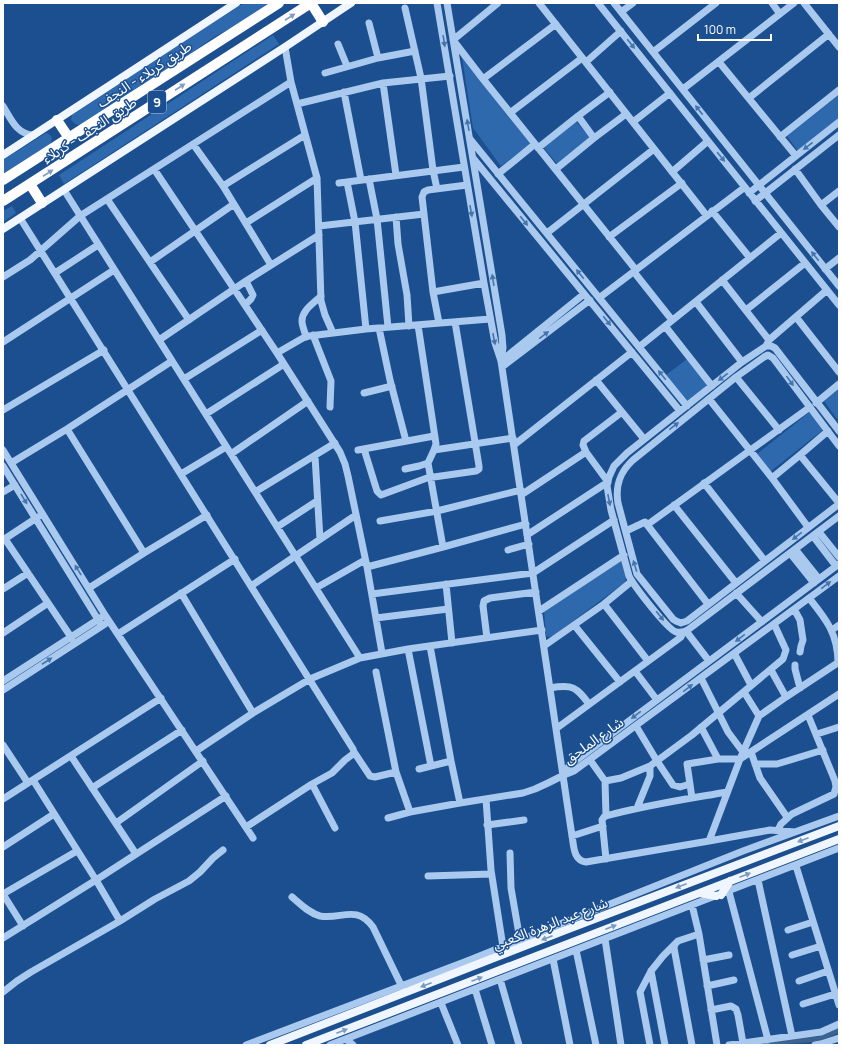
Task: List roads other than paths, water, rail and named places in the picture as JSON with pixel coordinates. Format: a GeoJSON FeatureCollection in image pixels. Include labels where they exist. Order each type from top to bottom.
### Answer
{"type":"FeatureCollection","features":[{"type":"Feature","properties":{"kind":"highway","name":"طريق كربلاء - النجف"},"geometry":{"type":"LineString","coordinates":[[3,180],[279,3]]}},
{"type":"Feature","properties":{"kind":"highway"},"geometry":{"type":"LineString","coordinates":[[311,3],[323,22]]}},
{"type":"Feature","properties":{"kind":"highway","name":"طريق النجف - كربلاء"},"geometry":{"type":"LineString","coordinates":[[3,201],[311,3]]}},
{"type":"Feature","properties":{"kind":"highway"},"geometry":{"type":"LineString","coordinates":[[223,39],[219,45],[220,50],[224,54],[231,54]]}},
{"type":"Feature","properties":{"kind":"highway"},"geometry":{"type":"LineString","coordinates":[[197,56],[203,55],[208,58],[210,63],[209,69],[206,71]]}},
{"type":"Feature","properties":{"kind":"highway"},"geometry":{"type":"LineString","coordinates":[[57,120],[69,138]]}},
{"type":"Feature","properties":{"kind":"highway"},"geometry":{"type":"LineString","coordinates":[[30,184],[42,203]]}},
{"type":"Feature","properties":{"kind":"main road"},"geometry":{"type":"LineString","coordinates":[[3,155],[236,3]]}},
{"type":"Feature","properties":{"kind":"main road"},"geometry":{"type":"LineString","coordinates":[[3,229],[351,3]]}},
{"type":"Feature","properties":{"kind":"main road","name":"شارع عبد الزهرة الكعبي"},"geometry":{"type":"LineString","coordinates":[[270,1045],[403,989],[563,931],[839,826]]}},
{"type":"Feature","properties":{"kind":"main road","name":"شارع عبد الزهرة الكعبي"},"geometry":{"type":"LineString","coordinates":[[306,1045],[839,839]]}},
{"type":"Feature","properties":{"kind":"main road"},"geometry":{"type":"LineString","coordinates":[[699,893],[722,894],[730,881]]}},
{"type":"Feature","properties":{"kind":"main road"},"geometry":{"type":"LineString","coordinates":[[589,921],[586,929],[591,935]]}},
{"type":"Feature","properties":{"kind":"main road"},"geometry":{"type":"LineString","coordinates":[[563,931],[569,936],[569,944]]}},
{"type":"Feature","properties":{"kind":"street"},"geometry":{"type":"LineString","coordinates":[[437,3],[490,319],[495,343],[502,364],[576,856],[582,862],[586,862],[770,830],[795,832]]}},
{"type":"Feature","properties":{"kind":"street"},"geometry":{"type":"LineString","coordinates":[[447,3],[502,336],[502,364]]}},
{"type":"Feature","properties":{"kind":"street"},"geometry":{"type":"LineString","coordinates":[[453,40],[498,3]]}},
{"type":"Feature","properties":{"kind":"street"},"geometry":{"type":"LineString","coordinates":[[539,3],[672,172],[750,258]]}},
{"type":"Feature","properties":{"kind":"street"},"geometry":{"type":"LineString","coordinates":[[598,3],[839,305]]}},
{"type":"Feature","properties":{"kind":"street"},"geometry":{"type":"LineString","coordinates":[[614,3],[839,286]]}},
{"type":"Feature","properties":{"kind":"street"},"geometry":{"type":"LineString","coordinates":[[621,12],[633,3]]}},
{"type":"Feature","properties":{"kind":"street"},"geometry":{"type":"LineString","coordinates":[[653,52],[716,3]]}},
{"type":"Feature","properties":{"kind":"street"},"geometry":{"type":"LineString","coordinates":[[772,3],[780,14]]}},
{"type":"Feature","properties":{"kind":"street"},"geometry":{"type":"LineString","coordinates":[[683,89],[794,3]]}},
{"type":"Feature","properties":{"kind":"street"},"geometry":{"type":"LineString","coordinates":[[804,3],[839,47]]}},
{"type":"Feature","properties":{"kind":"street"},"geometry":{"type":"LineString","coordinates":[[405,8],[421,78],[433,170],[437,189]]}},
{"type":"Feature","properties":{"kind":"street"},"geometry":{"type":"LineString","coordinates":[[369,23],[378,58]]}},
{"type":"Feature","properties":{"kind":"street"},"geometry":{"type":"LineString","coordinates":[[483,79],[556,24]]}},
{"type":"Feature","properties":{"kind":"street"},"geometry":{"type":"LineString","coordinates":[[510,113],[584,60],[621,31]]}},
{"type":"Feature","properties":{"kind":"street"},"geometry":{"type":"LineString","coordinates":[[749,98],[829,34]]}},
{"type":"Feature","properties":{"kind":"street"},"geometry":{"type":"LineString","coordinates":[[453,40],[609,236],[672,320]]}},
{"type":"Feature","properties":{"kind":"street"},"geometry":{"type":"LineString","coordinates":[[338,44],[347,66]]}},
{"type":"Feature","properties":{"kind":"street"},"geometry":{"type":"LineString","coordinates":[[285,47],[296,104],[317,178],[321,296],[323,310],[333,333]]}},
{"type":"Feature","properties":{"kind":"street"},"geometry":{"type":"LineString","coordinates":[[325,73],[378,58],[415,51]]}},
{"type":"Feature","properties":{"kind":"street"},"geometry":{"type":"LineString","coordinates":[[719,62],[796,156]]}},
{"type":"Feature","properties":{"kind":"street"},"geometry":{"type":"LineString","coordinates":[[296,104],[383,83],[450,76]]}},
{"type":"Feature","properties":{"kind":"street"},"geometry":{"type":"LineString","coordinates":[[3,277],[30,260],[80,216],[291,82]]}},
{"type":"Feature","properties":{"kind":"street"},"geometry":{"type":"LineString","coordinates":[[383,83],[396,175]]}},
{"type":"Feature","properties":{"kind":"street"},"geometry":{"type":"LineString","coordinates":[[780,137],[839,90]]}},
{"type":"Feature","properties":{"kind":"street"},"geometry":{"type":"LineString","coordinates":[[344,92],[361,180]]}},
{"type":"Feature","properties":{"kind":"street"},"geometry":{"type":"LineString","coordinates":[[498,174],[610,92]]}},
{"type":"Feature","properties":{"kind":"street"},"geometry":{"type":"LineString","coordinates":[[633,122],[670,93]]}},
{"type":"Feature","properties":{"kind":"street"},"geometry":{"type":"LineString","coordinates":[[3,106],[19,130],[26,134],[34,135]]}},
{"type":"Feature","properties":{"kind":"street"},"geometry":{"type":"LineString","coordinates":[[556,169],[626,114]]}},
{"type":"Feature","properties":{"kind":"street"},"geometry":{"type":"LineString","coordinates":[[578,116],[594,138]]}},
{"type":"Feature","properties":{"kind":"street"},"geometry":{"type":"LineString","coordinates":[[599,298],[710,213],[747,190],[759,185],[839,122]]}},
{"type":"Feature","properties":{"kind":"street"},"geometry":{"type":"LineString","coordinates":[[223,186],[305,135]]}},
{"type":"Feature","properties":{"kind":"street"},"geometry":{"type":"LineString","coordinates":[[755,200],[839,135]]}},
{"type":"Feature","properties":{"kind":"street"},"geometry":{"type":"LineString","coordinates":[[470,139],[687,406]]}},
{"type":"Feature","properties":{"kind":"street"},"geometry":{"type":"LineString","coordinates":[[672,172],[708,141]]}},
{"type":"Feature","properties":{"kind":"street"},"geometry":{"type":"LineString","coordinates":[[193,144],[223,186],[271,265]]}},
{"type":"Feature","properties":{"kind":"street"},"geometry":{"type":"LineString","coordinates":[[547,233],[654,149]]}},
{"type":"Feature","properties":{"kind":"street"},"geometry":{"type":"LineString","coordinates":[[473,158],[680,411]]}},
{"type":"Feature","properties":{"kind":"street"},"geometry":{"type":"LineString","coordinates":[[483,171],[491,164]]}},
{"type":"Feature","properties":{"kind":"street"},"geometry":{"type":"LineString","coordinates":[[339,183],[464,167]]}},
{"type":"Feature","properties":{"kind":"street"},"geometry":{"type":"LineString","coordinates":[[154,169],[262,330],[340,452],[345,464],[356,515],[382,653]]}},
{"type":"Feature","properties":{"kind":"street"},"geometry":{"type":"LineString","coordinates":[[795,169],[839,227]]}},
{"type":"Feature","properties":{"kind":"street"},"geometry":{"type":"LineString","coordinates":[[246,223],[317,178]]}},
{"type":"Feature","properties":{"kind":"street"},"geometry":{"type":"LineString","coordinates":[[477,184],[489,178]]}},
{"type":"Feature","properties":{"kind":"street"},"geometry":{"type":"LineString","coordinates":[[370,179],[377,219],[388,327]]}},
{"type":"Feature","properties":{"kind":"street"},"geometry":{"type":"LineString","coordinates":[[347,182],[355,222],[366,329]]}},
{"type":"Feature","properties":{"kind":"street"},"geometry":{"type":"LineString","coordinates":[[609,236],[682,183]]}},
{"type":"Feature","properties":{"kind":"street"},"geometry":{"type":"LineString","coordinates":[[439,323],[433,292],[422,197],[424,192],[428,190],[467,185]]}},
{"type":"Feature","properties":{"kind":"street"},"geometry":{"type":"LineString","coordinates":[[64,190],[360,658]]}},
{"type":"Feature","properties":{"kind":"street"},"geometry":{"type":"LineString","coordinates":[[821,205],[839,191]]}},
{"type":"Feature","properties":{"kind":"street"},"geometry":{"type":"LineString","coordinates":[[107,199],[189,320]]}},
{"type":"Feature","properties":{"kind":"street"},"geometry":{"type":"LineString","coordinates":[[150,262],[234,204]]}},
{"type":"Feature","properties":{"kind":"street"},"geometry":{"type":"LineString","coordinates":[[319,226],[424,214]]}},
{"type":"Feature","properties":{"kind":"street"},"geometry":{"type":"LineString","coordinates":[[396,217],[398,244],[407,295],[409,326]]}},
{"type":"Feature","properties":{"kind":"street"},"geometry":{"type":"LineString","coordinates":[[20,218],[310,679],[368,774],[375,778],[396,772]]}},
{"type":"Feature","properties":{"kind":"street"},"geometry":{"type":"LineString","coordinates":[[639,347],[781,233]]}},
{"type":"Feature","properties":{"kind":"street"},"geometry":{"type":"LineString","coordinates":[[159,340],[246,281],[319,235]]}},
{"type":"Feature","properties":{"kind":"street"},"geometry":{"type":"LineString","coordinates":[[55,273],[98,245]]}},
{"type":"Feature","properties":{"kind":"street"},"geometry":{"type":"LineString","coordinates":[[825,269],[839,258]]}},
{"type":"Feature","properties":{"kind":"street"},"geometry":{"type":"LineString","coordinates":[[746,310],[805,263]]}},
{"type":"Feature","properties":{"kind":"street"},"geometry":{"type":"LineString","coordinates":[[3,342],[114,270]]}},
{"type":"Feature","properties":{"kind":"street"},"geometry":{"type":"LineString","coordinates":[[722,280],[746,310],[768,343],[775,348],[816,403],[838,427]]}},
{"type":"Feature","properties":{"kind":"street"},"geometry":{"type":"LineString","coordinates":[[245,305],[253,295],[246,281]]}},
{"type":"Feature","properties":{"kind":"street"},"geometry":{"type":"LineString","coordinates":[[433,292],[484,283]]}},
{"type":"Feature","properties":{"kind":"street"},"geometry":{"type":"LineString","coordinates":[[709,661],[684,632],[677,632],[668,627],[632,581],[609,499],[608,482],[611,472],[614,466],[627,453],[768,343],[827,290]]}},
{"type":"Feature","properties":{"kind":"street"},"geometry":{"type":"LineString","coordinates":[[502,364],[584,294]]}},
{"type":"Feature","properties":{"kind":"street"},"geometry":{"type":"LineString","coordinates":[[321,296],[308,308],[302,316],[302,321],[331,381],[330,407]]}},
{"type":"Feature","properties":{"kind":"street"},"geometry":{"type":"LineString","coordinates":[[502,364],[590,300]]}},
{"type":"Feature","properties":{"kind":"street"},"geometry":{"type":"LineString","coordinates":[[696,302],[742,362]]}},
{"type":"Feature","properties":{"kind":"street"},"geometry":{"type":"LineString","coordinates":[[796,317],[839,372]]}},
{"type":"Feature","properties":{"kind":"street"},"geometry":{"type":"LineString","coordinates":[[277,353],[310,336],[366,329],[490,319]]}},
{"type":"Feature","properties":{"kind":"street"},"geometry":{"type":"LineString","coordinates":[[434,436],[406,440],[361,450],[377,491],[380,494],[384,495],[430,477],[478,470],[479,466],[476,444],[455,322]]}},
{"type":"Feature","properties":{"kind":"street"},"geometry":{"type":"LineString","coordinates":[[418,325],[436,444],[428,463],[443,547]]}},
{"type":"Feature","properties":{"kind":"street"},"geometry":{"type":"LineString","coordinates":[[665,326],[712,386]]}},
{"type":"Feature","properties":{"kind":"street"},"geometry":{"type":"LineString","coordinates":[[379,328],[406,440]]}},
{"type":"Feature","properties":{"kind":"street"},"geometry":{"type":"LineString","coordinates":[[184,379],[262,330]]}},
{"type":"Feature","properties":{"kind":"street"},"geometry":{"type":"LineString","coordinates":[[768,343],[768,355]]}},
{"type":"Feature","properties":{"kind":"street"},"geometry":{"type":"LineString","coordinates":[[3,410],[104,350]]}},
{"type":"Feature","properties":{"kind":"street"},"geometry":{"type":"LineString","coordinates":[[434,450],[476,444],[513,442],[632,352]]}},
{"type":"Feature","properties":{"kind":"street"},"geometry":{"type":"LineString","coordinates":[[768,355],[736,377],[662,436],[628,464],[620,476],[618,482],[618,503],[637,574],[676,622],[684,623],[839,504],[800,456]]}},
{"type":"Feature","properties":{"kind":"street"},"geometry":{"type":"LineString","coordinates":[[768,355],[773,358],[839,446]]}},
{"type":"Feature","properties":{"kind":"street"},"geometry":{"type":"LineString","coordinates":[[11,463],[67,429],[172,361]]}},
{"type":"Feature","properties":{"kind":"street"},"geometry":{"type":"LineString","coordinates":[[206,414],[284,364]]}},
{"type":"Feature","properties":{"kind":"street"},"geometry":{"type":"LineString","coordinates":[[736,377],[779,430]]}},
{"type":"Feature","properties":{"kind":"street"},"geometry":{"type":"LineString","coordinates":[[596,380],[644,439]]}},
{"type":"Feature","properties":{"kind":"street"},"geometry":{"type":"LineString","coordinates":[[816,403],[839,384]]}},
{"type":"Feature","properties":{"kind":"street"},"geometry":{"type":"LineString","coordinates":[[364,393],[392,386]]}},
{"type":"Feature","properties":{"kind":"street"},"geometry":{"type":"LineString","coordinates":[[709,399],[772,478],[808,527]]}},
{"type":"Feature","properties":{"kind":"street"},"geometry":{"type":"LineString","coordinates":[[231,454],[308,401]]}},
{"type":"Feature","properties":{"kind":"street"},"geometry":{"type":"LineString","coordinates":[[620,541],[626,534],[645,522],[647,524],[810,407]]}},
{"type":"Feature","properties":{"kind":"street"},"geometry":{"type":"LineString","coordinates":[[608,482],[582,445],[584,441],[622,412]]}},
{"type":"Feature","properties":{"kind":"street"},"geometry":{"type":"LineString","coordinates":[[67,429],[144,553]]}},
{"type":"Feature","properties":{"kind":"street"},"geometry":{"type":"LineString","coordinates":[[657,429],[662,436]]}},
{"type":"Feature","properties":{"kind":"street"},"geometry":{"type":"LineString","coordinates":[[772,478],[828,431]]}},
{"type":"Feature","properties":{"kind":"street"},"geometry":{"type":"LineString","coordinates":[[255,492],[335,443]]}},
{"type":"Feature","properties":{"kind":"street"},"geometry":{"type":"LineString","coordinates":[[181,474],[226,447]]}},
{"type":"Feature","properties":{"kind":"street"},"geometry":{"type":"LineString","coordinates":[[3,450],[118,634],[253,838]]}},
{"type":"Feature","properties":{"kind":"street"},"geometry":{"type":"LineString","coordinates":[[380,521],[437,511],[521,493],[586,452]]}},
{"type":"Feature","properties":{"kind":"street"},"geometry":{"type":"LineString","coordinates":[[315,456],[320,539]]}},
{"type":"Feature","properties":{"kind":"street"},"geometry":{"type":"LineString","coordinates":[[406,469],[428,463]]}},
{"type":"Feature","properties":{"kind":"street"},"geometry":{"type":"LineString","coordinates":[[3,466],[100,623]]}},
{"type":"Feature","properties":{"kind":"street"},"geometry":{"type":"LineString","coordinates":[[527,535],[608,482]]}},
{"type":"Feature","properties":{"kind":"street"},"geometry":{"type":"LineString","coordinates":[[704,483],[765,561]]}},
{"type":"Feature","properties":{"kind":"street"},"geometry":{"type":"LineString","coordinates":[[3,492],[15,485]]}},
{"type":"Feature","properties":{"kind":"street"},"geometry":{"type":"LineString","coordinates":[[277,527],[318,501]]}},
{"type":"Feature","properties":{"kind":"street"},"geometry":{"type":"LineString","coordinates":[[674,505],[736,583]]}},
{"type":"Feature","properties":{"kind":"street"},"geometry":{"type":"LineString","coordinates":[[43,514],[4,540],[73,640]]}},
{"type":"Feature","properties":{"kind":"street"},"geometry":{"type":"LineString","coordinates":[[89,588],[207,515]]}},
{"type":"Feature","properties":{"kind":"street"},"geometry":{"type":"LineString","coordinates":[[251,586],[356,515]]}},
{"type":"Feature","properties":{"kind":"street"},"geometry":{"type":"LineString","coordinates":[[556,728],[678,640],[684,632],[839,516]]}},
{"type":"Feature","properties":{"kind":"street"},"geometry":{"type":"LineString","coordinates":[[372,594],[533,573],[614,520]]}},
{"type":"Feature","properties":{"kind":"street"},"geometry":{"type":"LineString","coordinates":[[316,588],[366,563],[443,547],[526,524]]}},
{"type":"Feature","properties":{"kind":"street"},"geometry":{"type":"LineString","coordinates":[[647,524],[708,604]]}},
{"type":"Feature","properties":{"kind":"street"},"geometry":{"type":"LineString","coordinates":[[816,534],[839,557]]}},
{"type":"Feature","properties":{"kind":"street"},"geometry":{"type":"LineString","coordinates":[[816,534],[838,565]]}},
{"type":"Feature","properties":{"kind":"street"},"geometry":{"type":"LineString","coordinates":[[508,550],[529,544]]}},
{"type":"Feature","properties":{"kind":"street"},"geometry":{"type":"LineString","coordinates":[[793,551],[816,581]]}},
{"type":"Feature","properties":{"kind":"street"},"geometry":{"type":"LineString","coordinates":[[539,611],[624,555]]}},
{"type":"Feature","properties":{"kind":"street"},"geometry":{"type":"LineString","coordinates":[[118,634],[234,559]]}},
{"type":"Feature","properties":{"kind":"street","name":"شارع الملحق"},"geometry":{"type":"LineString","coordinates":[[564,775],[567,769],[574,762],[838,565]]}},
{"type":"Feature","properties":{"kind":"street"},"geometry":{"type":"LineString","coordinates":[[754,569],[759,577]]}},
{"type":"Feature","properties":{"kind":"street"},"geometry":{"type":"LineString","coordinates":[[3,589],[28,573]]}},
{"type":"Feature","properties":{"kind":"street","name":"شارع الملحق"},"geometry":{"type":"LineString","coordinates":[[564,775],[576,770],[590,760],[839,576]]}},
{"type":"Feature","properties":{"kind":"street"},"geometry":{"type":"LineString","coordinates":[[544,646],[575,626],[632,581]]}},
{"type":"Feature","properties":{"kind":"street"},"geometry":{"type":"LineString","coordinates":[[446,584],[452,643]]}},
{"type":"Feature","properties":{"kind":"street"},"geometry":{"type":"LineString","coordinates":[[487,638],[483,606],[484,601],[490,598],[536,592]]}},
{"type":"Feature","properties":{"kind":"street"},"geometry":{"type":"LineString","coordinates":[[181,593],[253,713]]}},
{"type":"Feature","properties":{"kind":"street"},"geometry":{"type":"LineString","coordinates":[[736,593],[762,622]]}},
{"type":"Feature","properties":{"kind":"street"},"geometry":{"type":"LineString","coordinates":[[793,598],[795,604],[793,610]]}},
{"type":"Feature","properties":{"kind":"street"},"geometry":{"type":"LineString","coordinates":[[747,752],[759,716],[838,663],[838,653],[832,630],[808,598]]}},
{"type":"Feature","properties":{"kind":"street"},"geometry":{"type":"LineString","coordinates":[[3,633],[48,603]]}},
{"type":"Feature","properties":{"kind":"street"},"geometry":{"type":"LineString","coordinates":[[604,604],[648,662]]}},
{"type":"Feature","properties":{"kind":"street"},"geometry":{"type":"LineString","coordinates":[[782,606],[786,609],[793,610],[800,620],[803,640],[800,652]]}},
{"type":"Feature","properties":{"kind":"street"},"geometry":{"type":"LineString","coordinates":[[376,618],[448,609]]}},
{"type":"Feature","properties":{"kind":"street"},"geometry":{"type":"LineString","coordinates":[[3,690],[33,666],[108,618]]}},
{"type":"Feature","properties":{"kind":"street"},"geometry":{"type":"LineString","coordinates":[[605,781],[621,778],[650,766],[701,727],[783,659],[786,650],[774,624]]}},
{"type":"Feature","properties":{"kind":"street"},"geometry":{"type":"LineString","coordinates":[[832,630],[839,625]]}},
{"type":"Feature","properties":{"kind":"street"},"geometry":{"type":"LineString","coordinates":[[575,626],[620,682]]}},
{"type":"Feature","properties":{"kind":"street"},"geometry":{"type":"LineString","coordinates":[[196,751],[253,713],[310,679],[360,658],[408,649],[542,630]]}},
{"type":"Feature","properties":{"kind":"street"},"geometry":{"type":"LineString","coordinates":[[430,646],[460,803]]}},
{"type":"Feature","properties":{"kind":"street"},"geometry":{"type":"LineString","coordinates":[[408,649],[431,766]]}},
{"type":"Feature","properties":{"kind":"street"},"geometry":{"type":"LineString","coordinates":[[734,654],[751,685]]}},
{"type":"Feature","properties":{"kind":"street"},"geometry":{"type":"LineString","coordinates":[[795,665],[800,688]]}},
{"type":"Feature","properties":{"kind":"street"},"geometry":{"type":"LineString","coordinates":[[3,681],[33,666]]}},
{"type":"Feature","properties":{"kind":"street"},"geometry":{"type":"LineString","coordinates":[[771,670],[786,697]]}},
{"type":"Feature","properties":{"kind":"street"},"geometry":{"type":"LineString","coordinates":[[635,671],[657,700]]}},
{"type":"Feature","properties":{"kind":"street"},"geometry":{"type":"LineString","coordinates":[[376,672],[396,772],[410,812]]}},
{"type":"Feature","properties":{"kind":"street"},"geometry":{"type":"LineString","coordinates":[[701,678],[728,732],[747,752],[755,764],[760,778],[788,817]]}},
{"type":"Feature","properties":{"kind":"street"},"geometry":{"type":"LineString","coordinates":[[550,688],[567,686],[573,688],[580,692],[589,704]]}},
{"type":"Feature","properties":{"kind":"street"},"geometry":{"type":"LineString","coordinates":[[744,692],[759,716]]}},
{"type":"Feature","properties":{"kind":"street"},"geometry":{"type":"LineString","coordinates":[[709,841],[740,759],[747,752],[808,715],[839,694]]}},
{"type":"Feature","properties":{"kind":"street"},"geometry":{"type":"LineString","coordinates":[[3,799],[161,698]]}},
{"type":"Feature","properties":{"kind":"street"},"geometry":{"type":"LineString","coordinates":[[778,830],[781,824],[792,814],[834,794],[836,787],[836,772],[823,750],[808,715]]}},
{"type":"Feature","properties":{"kind":"street"},"geometry":{"type":"LineString","coordinates":[[636,726],[673,785],[680,787],[690,784]]}},
{"type":"Feature","properties":{"kind":"street"},"geometry":{"type":"LineString","coordinates":[[701,727],[718,759]]}},
{"type":"Feature","properties":{"kind":"street"},"geometry":{"type":"LineString","coordinates":[[817,734],[839,727]]}},
{"type":"Feature","properties":{"kind":"street"},"geometry":{"type":"LineString","coordinates":[[92,788],[182,730]]}},
{"type":"Feature","properties":{"kind":"street"},"geometry":{"type":"LineString","coordinates":[[3,745],[54,814],[120,921]]}},
{"type":"Feature","properties":{"kind":"street"},"geometry":{"type":"LineString","coordinates":[[755,764],[777,764],[823,750]]}},
{"type":"Feature","properties":{"kind":"street"},"geometry":{"type":"LineString","coordinates":[[246,827],[312,784],[332,773],[354,752]]}},
{"type":"Feature","properties":{"kind":"street"},"geometry":{"type":"LineString","coordinates":[[71,756],[136,854]]}},
{"type":"Feature","properties":{"kind":"street"},"geometry":{"type":"LineString","coordinates":[[692,798],[687,764],[718,759],[740,759]]}},
{"type":"Feature","properties":{"kind":"street"},"geometry":{"type":"LineString","coordinates":[[590,760],[605,781],[606,816]]}},
{"type":"Feature","properties":{"kind":"street"},"geometry":{"type":"LineString","coordinates":[[116,823],[202,761]]}},
{"type":"Feature","properties":{"kind":"street"},"geometry":{"type":"LineString","coordinates":[[419,769],[451,761]]}},
{"type":"Feature","properties":{"kind":"street"},"geometry":{"type":"LineString","coordinates":[[637,808],[650,776],[650,766]]}},
{"type":"Feature","properties":{"kind":"street"},"geometry":{"type":"LineString","coordinates":[[388,818],[410,812],[523,793],[564,775]]}},
{"type":"Feature","properties":{"kind":"street"},"geometry":{"type":"LineString","coordinates":[[312,784],[335,828]]}},
{"type":"Feature","properties":{"kind":"street"},"geometry":{"type":"LineString","coordinates":[[606,859],[602,820],[606,816],[637,808],[727,792]]}},
{"type":"Feature","properties":{"kind":"street"},"geometry":{"type":"LineString","coordinates":[[3,938],[226,796]]}},
{"type":"Feature","properties":{"kind":"street"},"geometry":{"type":"LineString","coordinates":[[486,799],[491,874],[503,947]]}},
{"type":"Feature","properties":{"kind":"street"},"geometry":{"type":"LineString","coordinates":[[3,846],[54,814]]}},
{"type":"Feature","properties":{"kind":"street"},"geometry":{"type":"LineString","coordinates":[[246,1045],[403,989],[520,940],[743,851],[839,816]]}},
{"type":"Feature","properties":{"kind":"street"},"geometry":{"type":"LineString","coordinates":[[487,825],[524,820]]}},
{"type":"Feature","properties":{"kind":"street"},"geometry":{"type":"LineString","coordinates":[[572,836],[603,826]]}},
{"type":"Feature","properties":{"kind":"street"},"geometry":{"type":"LineString","coordinates":[[330,1045],[796,866],[839,848]]}},
{"type":"Feature","properties":{"kind":"street"},"geometry":{"type":"LineString","coordinates":[[3,992],[31,972],[150,902],[189,881],[223,850]]}},
{"type":"Feature","properties":{"kind":"street"},"geometry":{"type":"LineString","coordinates":[[23,926],[3,894],[77,851]]}},
{"type":"Feature","properties":{"kind":"street"},"geometry":{"type":"LineString","coordinates":[[510,853],[511,888],[520,940]]}},
{"type":"Feature","properties":{"kind":"street"},"geometry":{"type":"LineString","coordinates":[[796,866],[839,1005]]}},
{"type":"Feature","properties":{"kind":"street"},"geometry":{"type":"LineString","coordinates":[[428,876],[491,874]]}},
{"type":"Feature","properties":{"kind":"street"},"geometry":{"type":"LineString","coordinates":[[758,880],[792,1036]]}},
{"type":"Feature","properties":{"kind":"street"},"geometry":{"type":"LineString","coordinates":[[722,894],[768,1040]]}},
{"type":"Feature","properties":{"kind":"street"},"geometry":{"type":"LineString","coordinates":[[292,897],[305,908],[316,914],[329,916],[353,914],[367,921],[373,927],[403,989]]}},
{"type":"Feature","properties":{"kind":"street"},"geometry":{"type":"LineString","coordinates":[[692,905],[699,934],[717,1045]]}},
{"type":"Feature","properties":{"kind":"street"},"geometry":{"type":"LineString","coordinates":[[788,930],[813,922]]}},
{"type":"Feature","properties":{"kind":"street"},"geometry":{"type":"LineString","coordinates":[[650,1045],[640,992],[651,971],[675,944],[699,934]]}},
{"type":"Feature","properties":{"kind":"street"},"geometry":{"type":"LineString","coordinates":[[605,939],[621,1045]]}},
{"type":"Feature","properties":{"kind":"street"},"geometry":{"type":"LineString","coordinates":[[675,944],[674,948],[692,1045]]}},
{"type":"Feature","properties":{"kind":"street"},"geometry":{"type":"LineString","coordinates":[[792,955],[821,946]]}},
{"type":"Feature","properties":{"kind":"street"},"geometry":{"type":"LineString","coordinates":[[576,950],[596,1045]]}},
{"type":"Feature","properties":{"kind":"street"},"geometry":{"type":"LineString","coordinates":[[703,960],[729,955]]}},
{"type":"Feature","properties":{"kind":"street"},"geometry":{"type":"LineString","coordinates":[[553,959],[570,1045]]}},
{"type":"Feature","properties":{"kind":"street"},"geometry":{"type":"LineString","coordinates":[[651,971],[665,1045]]}},
{"type":"Feature","properties":{"kind":"street"},"geometry":{"type":"LineString","coordinates":[[800,981],[828,971]]}},
{"type":"Feature","properties":{"kind":"street"},"geometry":{"type":"LineString","coordinates":[[500,979],[519,1045]]}},
{"type":"Feature","properties":{"kind":"street"},"geometry":{"type":"LineString","coordinates":[[707,986],[734,980]]}},
{"type":"Feature","properties":{"kind":"street"},"geometry":{"type":"LineString","coordinates":[[475,989],[492,1045]]}},
{"type":"Feature","properties":{"kind":"street"},"geometry":{"type":"LineString","coordinates":[[803,1004],[835,994]]}},
{"type":"Feature","properties":{"kind":"street"},"geometry":{"type":"LineString","coordinates":[[441,1003],[458,1045]]}},
{"type":"Feature","properties":{"kind":"street"},"geometry":{"type":"LineString","coordinates":[[711,1010],[731,1006],[736,1009],[743,1043]]}},
{"type":"Feature","properties":{"kind":"street"},"geometry":{"type":"LineString","coordinates":[[729,1045],[821,1032],[839,1024]]}},
{"type":"Feature","properties":{"kind":"street"},"geometry":{"type":"LineString","coordinates":[[815,1045],[830,1043],[839,1038]]}},
{"type":"Feature","properties":{"kind":"street"},"geometry":{"type":"LineString","coordinates":[[346,1039],[353,1045]]}},
{"type":"Feature","properties":{"kind":"waterway"},"geometry":{"type":"LineString","coordinates":[[764,1045],[780,1042],[819,1039],[839,1030]]}}]}
